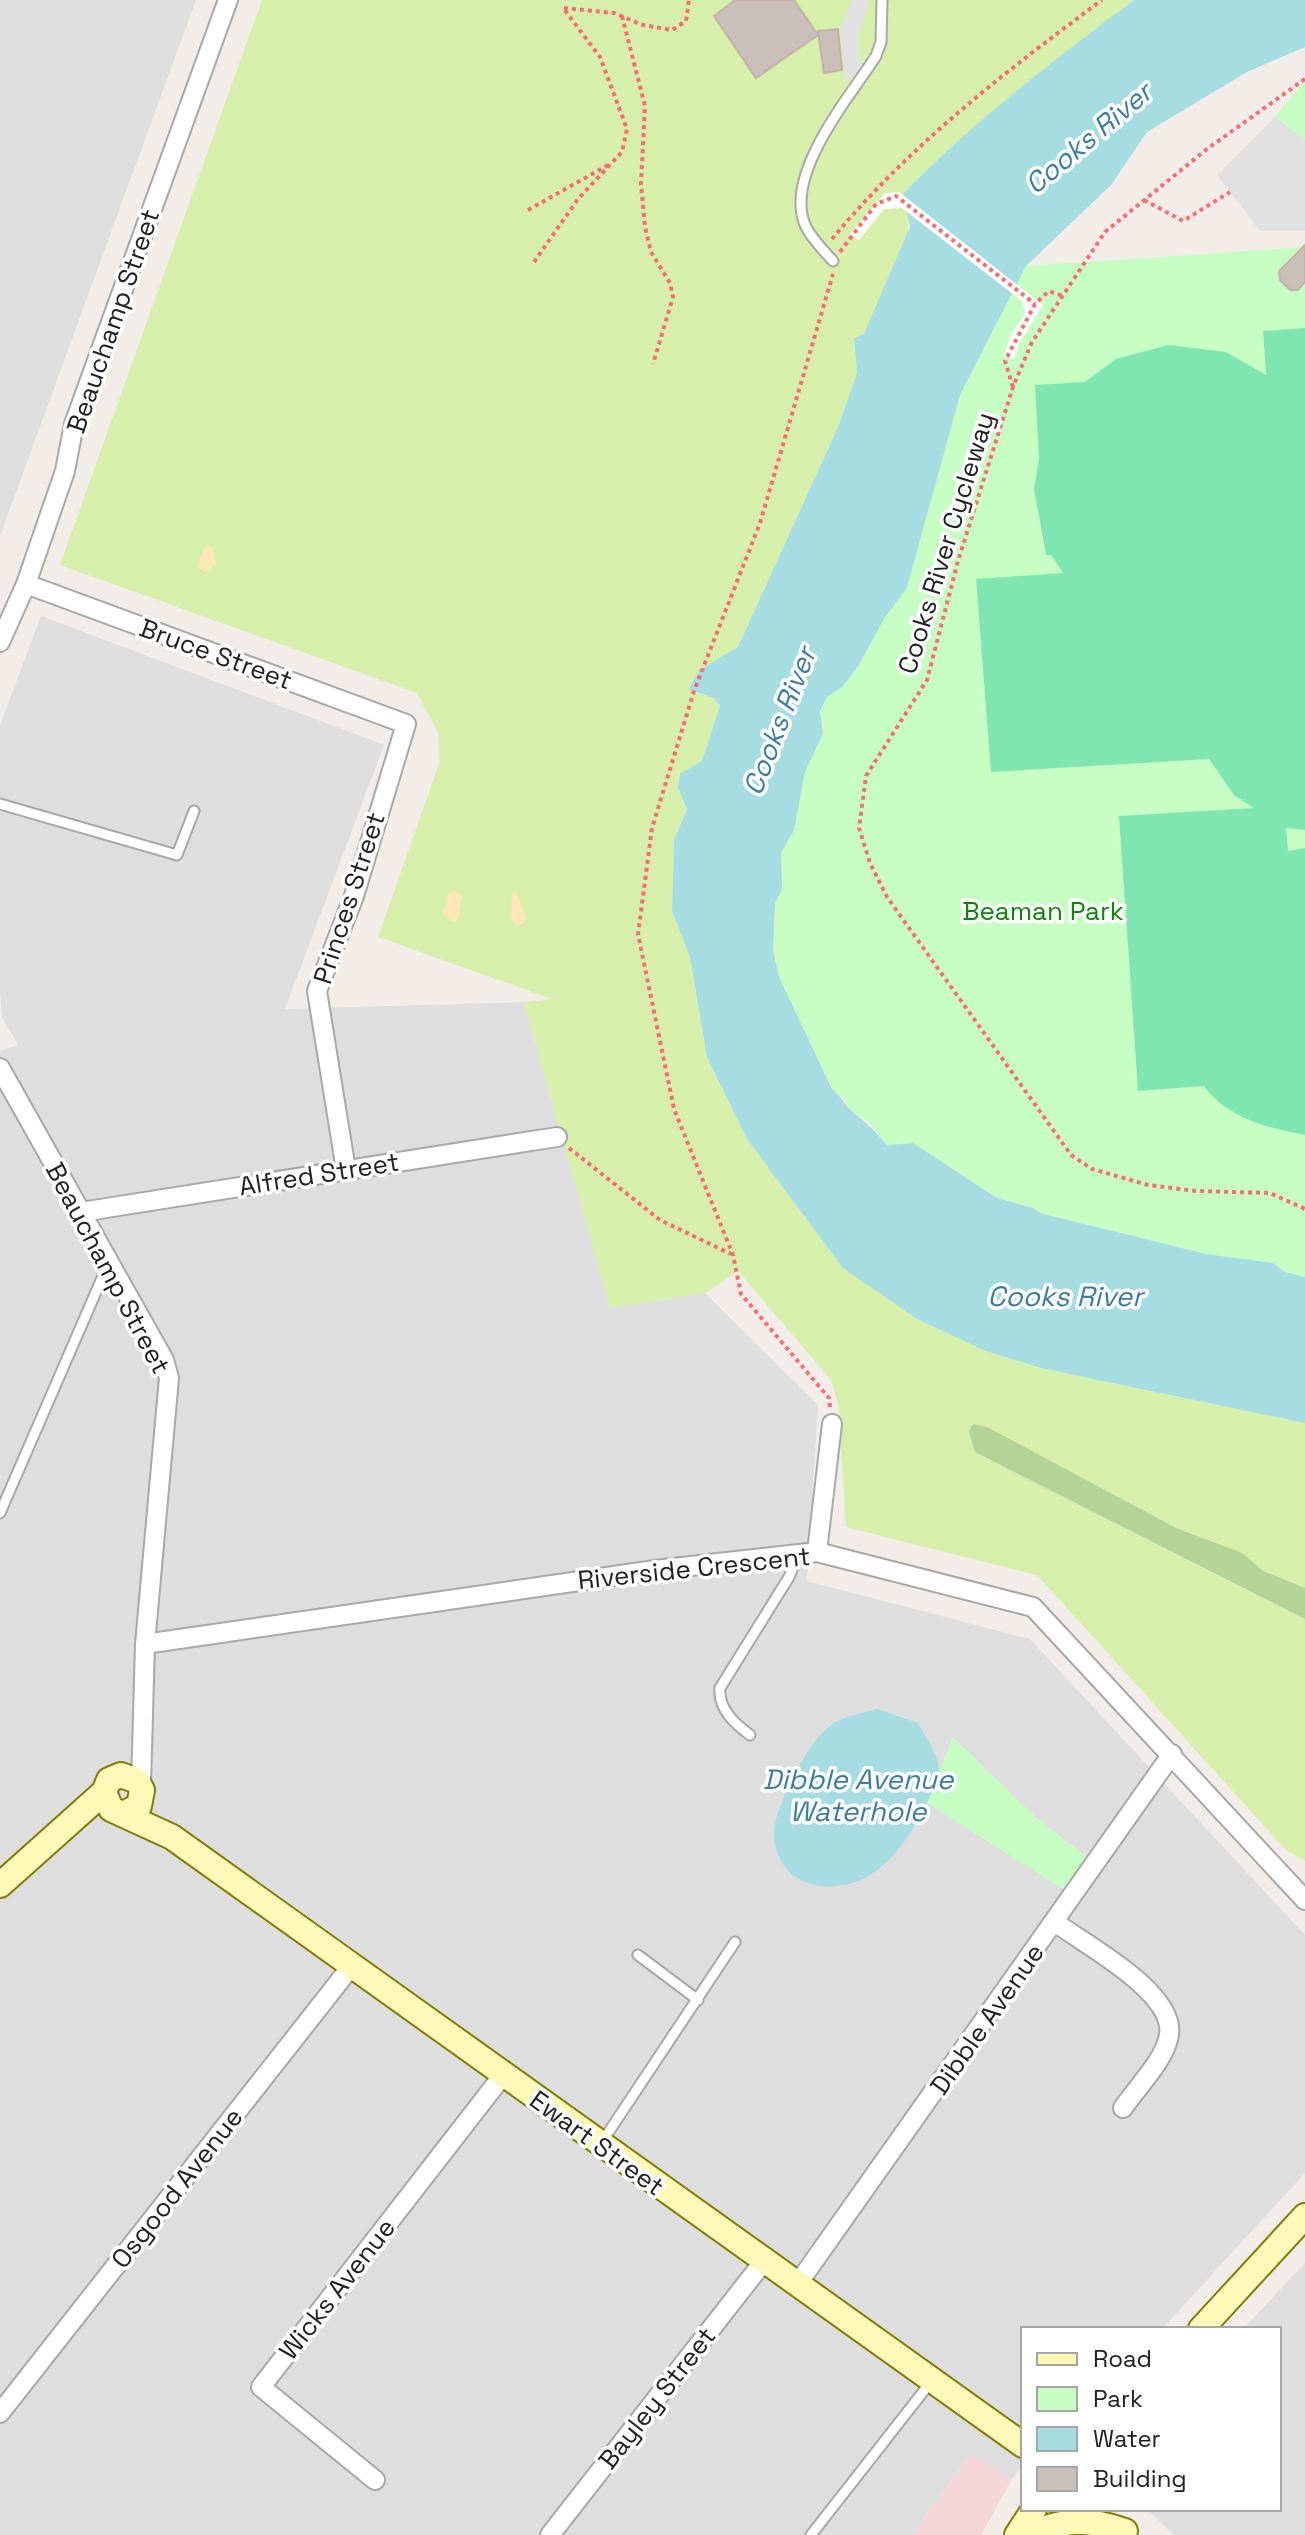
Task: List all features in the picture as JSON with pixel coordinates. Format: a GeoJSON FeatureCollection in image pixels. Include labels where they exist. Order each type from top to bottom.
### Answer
{"type":"FeatureCollection","features":[{"type":"Feature","properties":{"kind":"street","name":"Beauchamp Street"},"geometry":{"type":"LineString","coordinates":[[0,642],[26,584],[65,471],[74,424],[228,0]]}},
{"type":"Feature","properties":{"kind":"street","name":"Bruce Street"},"geometry":{"type":"LineString","coordinates":[[26,584],[406,724]]}},
{"type":"Feature","properties":{"kind":"street","name":"Princes Street"},"geometry":{"type":"LineString","coordinates":[[346,1170],[317,991],[354,896],[406,724]]}},
{"type":"Feature","properties":{"kind":"street","name":"Beauchamp Street"},"geometry":{"type":"LineString","coordinates":[[0,1068],[164,1360],[169,1378],[140,1719],[124,1796],[74,1821],[0,1885]]}},
{"type":"Feature","properties":{"kind":"street"},"geometry":{"type":"LineString","coordinates":[[0,1107],[9,1086]]}},
{"type":"Feature","properties":{"kind":"street","name":"Alfred Street"},"geometry":{"type":"LineString","coordinates":[[81,1212],[557,1137]]}},
{"type":"Feature","properties":{"kind":"street"},"geometry":{"type":"LineString","coordinates":[[809,1552],[832,1424]]}},
{"type":"Feature","properties":{"kind":"street","name":"Riverside Crescent"},"geometry":{"type":"LineString","coordinates":[[145,1644],[308,1618],[809,1552],[1033,1607],[1305,1900]]}},
{"type":"Feature","properties":{"kind":"street","name":"Dibble Avenue"},"geometry":{"type":"LineString","coordinates":[[799,2282],[1056,1923],[1172,1754]]}},
{"type":"Feature","properties":{"kind":"street","name":"Ewart Street"},"geometry":{"type":"LineString","coordinates":[[124,1796],[172,1837],[353,1964],[600,2145],[764,2261],[799,2282],[1021,2444]]}},
{"type":"Feature","properties":{"kind":"street"},"geometry":{"type":"LineString","coordinates":[[1056,1923],[1149,1990],[1163,2005],[1170,2034],[1165,2047],[1123,2108]]}},
{"type":"Feature","properties":{"kind":"street","name":"Osgood Avenue"},"geometry":{"type":"LineString","coordinates":[[0,2413],[353,1964]]}},
{"type":"Feature","properties":{"kind":"street","name":"Wicks Avenue"},"geometry":{"type":"LineString","coordinates":[[375,2480],[261,2387],[503,2075]]}},
{"type":"Feature","properties":{"kind":"street"},"geometry":{"type":"LineString","coordinates":[[1203,2327],[1305,2216]]}},
{"type":"Feature","properties":{"kind":"street","name":"Bayley Street"},"geometry":{"type":"LineString","coordinates":[[550,2535],[764,2261]]}},
{"type":"Feature","properties":{"kind":"street"},"geometry":{"type":"LineString","coordinates":[[1017,2535],[1033,2511]]}},
{"type":"Feature","properties":{"kind":"street"},"geometry":{"type":"LineString","coordinates":[[1105,2511],[1128,2533]]}},
{"type":"Feature","properties":{"kind":"street"},"geometry":{"type":"LineString","coordinates":[[1027,2535],[1065,2521],[1085,2519],[1128,2533]]}},
{"type":"Feature","properties":{"kind":"lane"},"geometry":{"type":"LineString","coordinates":[[833,261],[807,229],[801,212],[802,185],[808,163],[876,56],[881,42],[882,0]]}},
{"type":"Feature","properties":{"kind":"lane"},"geometry":{"type":"LineString","coordinates":[[0,804],[177,855],[194,811]]}},
{"type":"Feature","properties":{"kind":"lane"},"geometry":{"type":"LineString","coordinates":[[0,1513],[109,1262]]}},
{"type":"Feature","properties":{"kind":"lane"},"geometry":{"type":"LineString","coordinates":[[750,1735],[732,1719],[720,1702],[720,1688],[789,1577],[809,1552]]}},
{"type":"Feature","properties":{"kind":"lane"},"geometry":{"type":"LineString","coordinates":[[600,2145],[735,1942]]}},
{"type":"Feature","properties":{"kind":"lane"},"geometry":{"type":"LineString","coordinates":[[638,1955],[698,2000]]}},
{"type":"Feature","properties":{"kind":"lane"},"geometry":{"type":"LineString","coordinates":[[811,2535],[932,2380]]}},
{"type":"Feature","properties":{"kind":"path"},"geometry":{"type":"LineString","coordinates":[[534,262],[578,199],[615,162],[626,142],[625,119],[600,57],[563,8],[622,16],[660,29],[679,28],[686,21],[689,0]]}},
{"type":"Feature","properties":{"kind":"path"},"geometry":{"type":"LineString","coordinates":[[823,250],[898,169],[963,108],[1102,0]]}},
{"type":"Feature","properties":{"kind":"path"},"geometry":{"type":"LineString","coordinates":[[622,16],[645,106],[641,184],[645,227],[651,252],[670,283],[673,297],[653,364]]}},
{"type":"Feature","properties":{"kind":"path","name":"Cooks River Cycleway"},"geometry":{"type":"LineString","coordinates":[[1305,79],[1105,232],[1032,342],[1013,387],[958,561],[927,680],[866,776],[859,828],[870,863],[887,897],[1071,1155],[1092,1169],[1148,1185],[1196,1191],[1270,1193],[1305,1209]]}},
{"type":"Feature","properties":{"kind":"path"},"geometry":{"type":"LineString","coordinates":[[528,210],[615,162]]}},
{"type":"Feature","properties":{"kind":"path"},"geometry":{"type":"LineString","coordinates":[[1144,200],[1183,221],[1230,192]]}},
{"type":"Feature","properties":{"kind":"path"},"geometry":{"type":"LineString","coordinates":[[832,1424],[829,1398],[741,1294],[733,1255],[674,1109],[638,934],[652,828],[694,691],[760,523],[833,280],[833,261],[876,204],[896,196],[1035,304]]}},
{"type":"Feature","properties":{"kind":"path"},"geometry":{"type":"LineString","coordinates":[[1013,387],[1005,361],[1035,304],[1049,291],[1063,296]]}},
{"type":"Feature","properties":{"kind":"path"},"geometry":{"type":"LineString","coordinates":[[557,1137],[660,1220],[733,1255]]}},
{"type":"Feature","properties":{"kind":"shaded area"},"geometry":{"type":"Polygon","coordinates":[[[0,0],[196,0],[0,536],[0,0]]]}},
{"type":"Feature","properties":{"kind":"shaded area"},"geometry":{"type":"Polygon","coordinates":[[[852,0],[869,0],[858,39],[862,69],[857,77],[845,80],[840,30],[852,0]]]}},
{"type":"Feature","properties":{"kind":"shaded area"},"geometry":{"type":"Polygon","coordinates":[[[1275,117],[1305,140],[1305,231],[1260,231],[1217,175],[1275,117]]]}},
{"type":"Feature","properties":{"kind":"shaded area"},"geometry":{"type":"Polygon","coordinates":[[[41,616],[384,745],[285,1009],[524,1002],[610,1308],[705,1293],[818,1405],[807,1581],[1030,1639],[1305,1935],[1305,2173],[1164,2327],[1021,2327],[1021,2468],[1012,2479],[970,2455],[912,2535],[0,2535],[0,1051],[18,1045],[2,1017],[0,993],[0,725],[41,616]]]}},
{"type":"Feature","properties":{"kind":"shaded area"},"geometry":{"type":"Polygon","coordinates":[[[1305,2263],[1305,2535],[1174,2535],[1149,2511],[1281,2511],[1281,2327],[1245,2327],[1305,2263]]]}},
{"type":"Feature","properties":{"kind":"shaded area"},"geometry":{"type":"Polygon","coordinates":[[[971,2454],[1012,2479],[981,2535],[912,2535],[971,2454]]]}},
{"type":"Feature","properties":{"kind":"green space"},"geometry":{"type":"Polygon","coordinates":[[[262,0],[1134,0],[1098,27],[909,206],[909,223],[901,256],[864,334],[854,338],[857,373],[839,425],[738,648],[699,670],[689,688],[714,698],[720,706],[702,762],[680,775],[679,788],[687,808],[674,840],[672,911],[690,957],[707,1057],[747,1139],[843,1268],[986,1351],[1041,1368],[1305,1423],[1305,1861],[1286,1850],[1037,1575],[846,1527],[838,1403],[831,1380],[738,1271],[705,1293],[610,1308],[524,1002],[552,999],[378,937],[439,764],[438,732],[417,693],[60,565],[262,0]]]}},
{"type":"Feature","properties":{"kind":"green space"},"geometry":{"type":"Polygon","coordinates":[[[1305,80],[1305,140],[1275,117],[1305,80]]]}},
{"type":"Feature","properties":{"kind":"green space","name":"Beaman Park"},"geometry":{"type":"Polygon","coordinates":[[[1305,247],[1305,1277],[1285,1272],[1273,1263],[1206,1254],[1040,1213],[1033,1208],[997,1198],[913,1143],[887,1145],[868,1121],[851,1111],[845,1100],[832,1089],[779,977],[773,950],[775,904],[782,889],[781,853],[794,830],[805,772],[823,734],[820,711],[827,697],[842,687],[859,665],[884,619],[907,588],[960,395],[1026,266],[1305,247]]]}},
{"type":"Feature","properties":{"kind":"green space"},"geometry":{"type":"Polygon","coordinates":[[[1305,328],[1305,830],[1286,828],[1288,851],[1305,848],[1305,1135],[1263,1125],[1236,1114],[1204,1086],[1138,1091],[1119,816],[1254,808],[1234,795],[1209,759],[991,772],[976,579],[1063,573],[1051,555],[1046,555],[1034,489],[1039,459],[1035,385],[1085,382],[1116,359],[1168,345],[1226,352],[1266,375],[1263,331],[1305,328]]]}},
{"type":"Feature","properties":{"kind":"green space"},"geometry":{"type":"Polygon","coordinates":[[[973,1424],[987,1427],[1176,1528],[1242,1553],[1263,1571],[1305,1588],[1305,1619],[975,1452],[969,1431],[973,1424]]]}},
{"type":"Feature","properties":{"kind":"green space"},"geometry":{"type":"Polygon","coordinates":[[[953,1737],[1034,1816],[1096,1864],[1074,1896],[927,1803],[953,1737]]]}},
{"type":"Feature","properties":{"kind":"sand"},"geometry":{"type":"Polygon","coordinates":[[[206,545],[212,548],[216,564],[205,572],[197,567],[206,545]]]}},
{"type":"Feature","properties":{"kind":"sand"},"geometry":{"type":"Polygon","coordinates":[[[453,891],[462,895],[458,919],[453,922],[443,914],[448,894],[453,891]]]}},
{"type":"Feature","properties":{"kind":"sand"},"geometry":{"type":"Polygon","coordinates":[[[516,891],[526,917],[524,923],[517,926],[511,919],[512,894],[516,891]]]}},
{"type":"Feature","properties":{"kind":"water","name":"Cooks River"},"geometry":{"type":"Polygon","coordinates":[[[1134,0],[1305,0],[1305,47],[1247,72],[1147,132],[1111,185],[1026,266],[960,395],[907,588],[884,619],[859,665],[842,687],[827,697],[820,711],[823,734],[805,772],[794,830],[781,853],[782,889],[775,904],[773,950],[779,977],[832,1089],[887,1145],[913,1143],[997,1198],[1033,1208],[1040,1213],[1206,1254],[1273,1263],[1285,1272],[1305,1277],[1305,1423],[1041,1368],[986,1351],[917,1319],[843,1268],[747,1139],[707,1057],[690,957],[672,911],[674,840],[687,809],[678,788],[680,774],[702,761],[720,706],[714,698],[689,689],[699,670],[738,647],[839,425],[857,373],[854,338],[864,334],[910,227],[903,194],[986,117],[1134,0]]]}},
{"type":"Feature","properties":{"kind":"water","name":"Dibble Avenue Waterhole"},"geometry":{"type":"Polygon","coordinates":[[[877,1709],[918,1723],[938,1762],[936,1784],[907,1837],[876,1871],[852,1883],[837,1886],[808,1883],[785,1867],[778,1854],[774,1831],[782,1801],[806,1755],[824,1731],[841,1719],[877,1709]]]}},
{"type":"Feature","properties":{"kind":"pier"},"geometry":{"type":"Polygon","coordinates":[[[899,192],[1043,305],[1020,342],[1014,359],[1004,356],[1011,334],[1025,315],[1023,302],[902,208],[884,209],[859,240],[850,234],[885,193],[899,192]]]}},
{"type":"Feature","properties":{"kind":"building"},"geometry":{"type":"Polygon","coordinates":[[[735,0],[794,0],[818,35],[756,78],[714,16],[735,0]]]}},
{"type":"Feature","properties":{"kind":"building"},"geometry":{"type":"Polygon","coordinates":[[[838,29],[842,70],[824,73],[818,31],[838,29]]]}},
{"type":"Feature","properties":{"kind":"building"},"geometry":{"type":"Polygon","coordinates":[[[1305,245],[1305,282],[1298,290],[1290,290],[1280,280],[1279,271],[1305,245]]]}}]}
